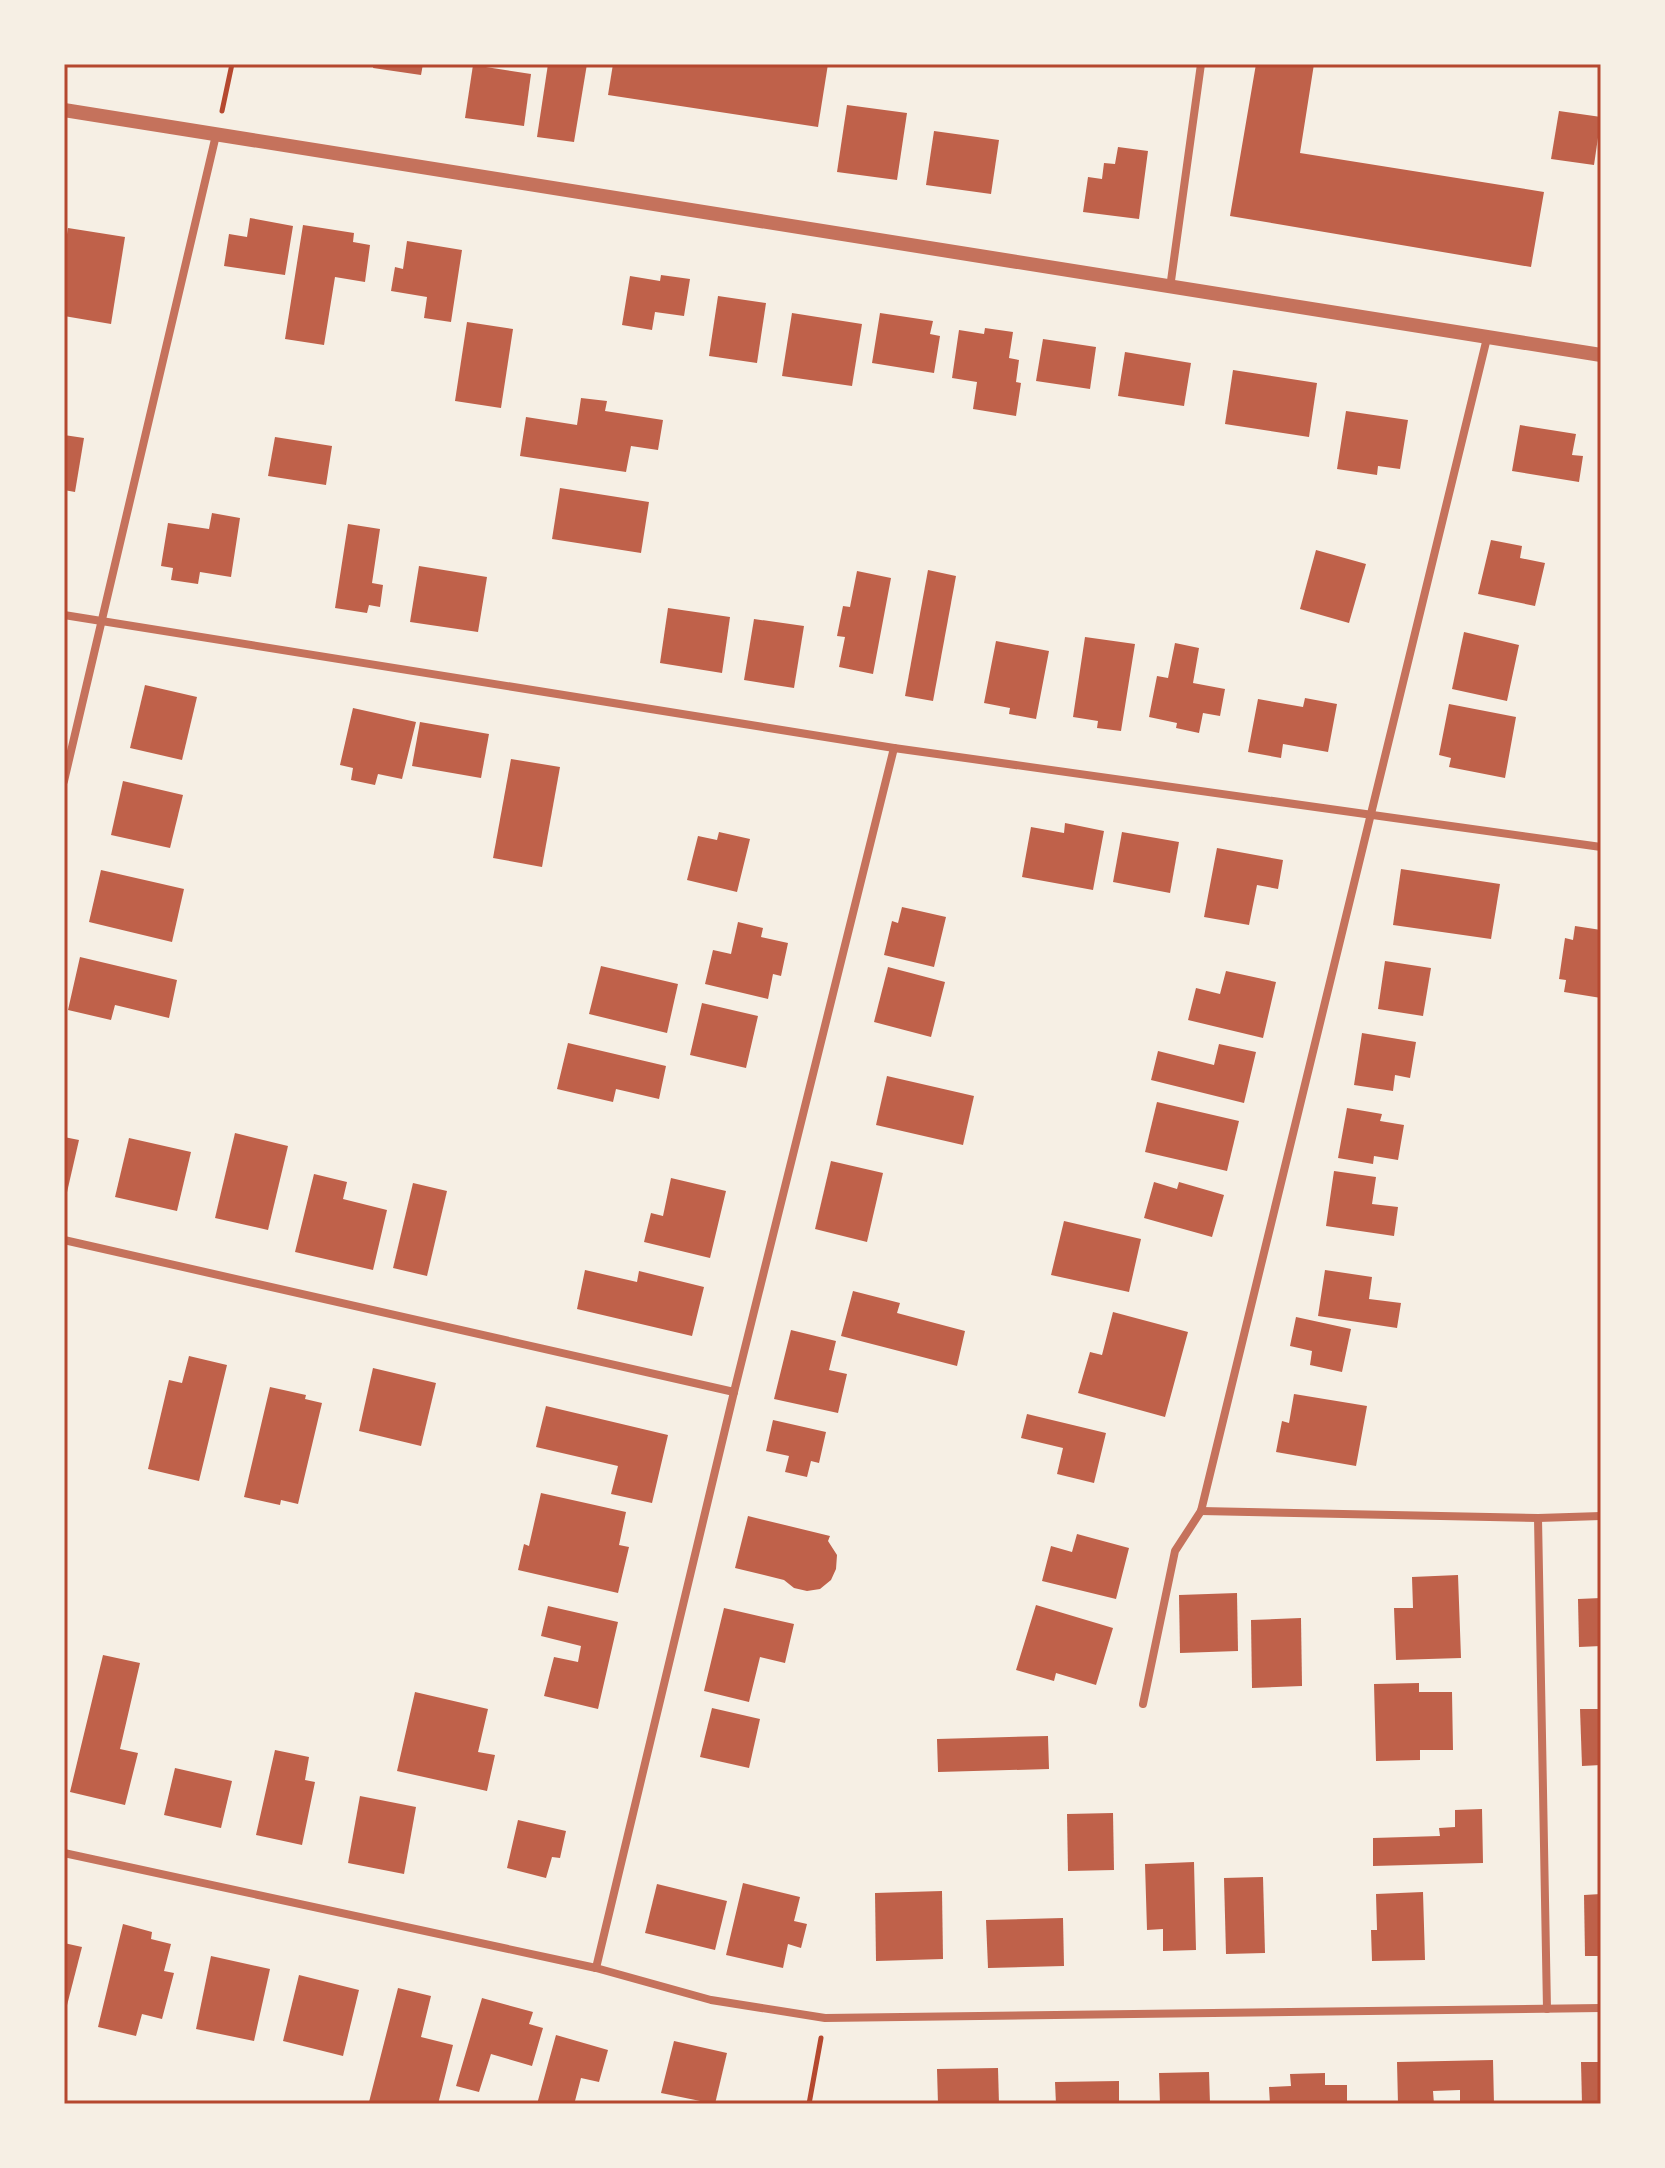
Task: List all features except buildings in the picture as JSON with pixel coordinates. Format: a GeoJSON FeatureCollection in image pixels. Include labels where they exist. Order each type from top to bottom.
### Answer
{"type":"FeatureCollection","features":[{"type":"Feature","properties":{"kind":"street"},"geometry":{"type":"LineString","coordinates":[[1170,288],[1201,64]]}},
{"type":"Feature","properties":{"kind":"street"},"geometry":{"type":"LineString","coordinates":[[64,110],[1601,355]]}},
{"type":"Feature","properties":{"kind":"street"},"geometry":{"type":"LineString","coordinates":[[64,781],[216,135]]}},
{"type":"Feature","properties":{"kind":"street"},"geometry":{"type":"LineString","coordinates":[[1143,1704],[1175,1551],[1201,1511],[1487,338]]}},
{"type":"Feature","properties":{"kind":"street"},"geometry":{"type":"LineString","coordinates":[[64,615],[894,748],[1601,847]]}},
{"type":"Feature","properties":{"kind":"street"},"geometry":{"type":"LineString","coordinates":[[596,1968],[734,1392],[894,748]]}},
{"type":"Feature","properties":{"kind":"street"},"geometry":{"type":"LineString","coordinates":[[64,1240],[734,1392]]}},
{"type":"Feature","properties":{"kind":"street"},"geometry":{"type":"LineString","coordinates":[[1201,1511],[1538,1518],[1601,1516]]}},
{"type":"Feature","properties":{"kind":"street"},"geometry":{"type":"LineString","coordinates":[[1538,1518],[1547,2009]]}},
{"type":"Feature","properties":{"kind":"street"},"geometry":{"type":"LineString","coordinates":[[64,1853],[596,1968],[711,2000],[825,2018],[1601,2008]]}},
{"type":"Feature","properties":{"kind":"path"},"geometry":{"type":"LineString","coordinates":[[216,135],[232,64]]}},
{"type":"Feature","properties":{"kind":"path"},"geometry":{"type":"LineString","coordinates":[[809,2104],[825,2018]]}}]}
